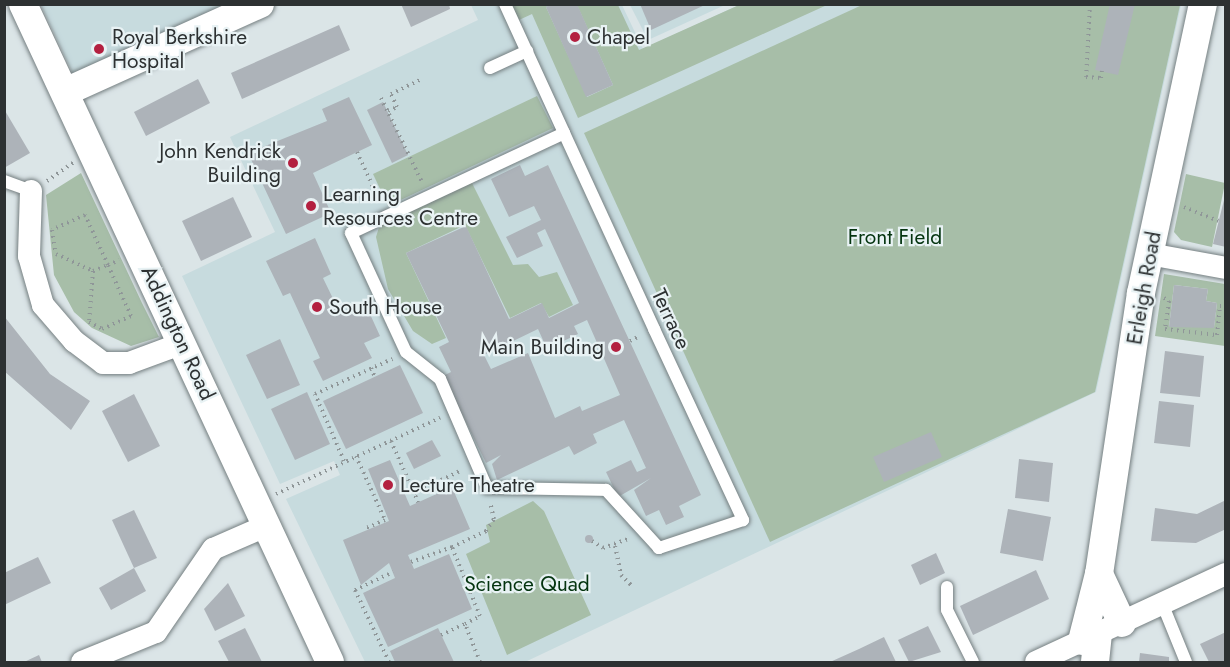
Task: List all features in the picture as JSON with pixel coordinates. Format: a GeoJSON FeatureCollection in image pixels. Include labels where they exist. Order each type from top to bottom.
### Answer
{"type":"FeatureCollection","features":[{"type":"Feature","properties":{"kind":"street","name":"Addington Road"},"geometry":{"type":"LineString","coordinates":[[23,4],[183,343],[330,663]]}},
{"type":"Feature","properties":{"kind":"street"},"geometry":{"type":"LineString","coordinates":[[65,92],[260,4]]}},
{"type":"Feature","properties":{"kind":"street","name":"Erleigh Road"},"geometry":{"type":"LineString","coordinates":[[1090,645],[1141,293],[1203,4]]}},
{"type":"Feature","properties":{"kind":"street"},"geometry":{"type":"LineString","coordinates":[[31,191],[29,256],[43,305],[74,341],[103,363],[129,363],[183,343]]}},
{"type":"Feature","properties":{"kind":"street"},"geometry":{"type":"LineString","coordinates":[[1149,254],[1226,268]]}},
{"type":"Feature","properties":{"kind":"street"},"geometry":{"type":"LineString","coordinates":[[82,663],[156,632],[213,549],[261,514]]}},
{"type":"Feature","properties":{"kind":"street"},"geometry":{"type":"LineString","coordinates":[[1090,645],[1099,574]]}},
{"type":"Feature","properties":{"kind":"street"},"geometry":{"type":"LineString","coordinates":[[1036,663],[1090,645],[1162,603],[1226,574]]}},
{"type":"Feature","properties":{"kind":"lane","name":"Terrace"},"geometry":{"type":"LineString","coordinates":[[505,4],[743,520],[659,548],[645,532]]}},
{"type":"Feature","properties":{"kind":"lane"},"geometry":{"type":"LineString","coordinates":[[490,68],[526,51]]}},
{"type":"Feature","properties":{"kind":"lane"},"geometry":{"type":"LineString","coordinates":[[564,133],[351,233],[406,352],[440,380],[487,488],[606,490],[645,532]]}},
{"type":"Feature","properties":{"kind":"lane"},"geometry":{"type":"LineString","coordinates":[[4,181],[31,191]]}},
{"type":"Feature","properties":{"kind":"lane"},"geometry":{"type":"LineString","coordinates":[[947,587],[947,610],[973,663]]}},
{"type":"Feature","properties":{"kind":"lane"},"geometry":{"type":"LineString","coordinates":[[1162,603],[1186,663]]}},
{"type":"Feature","properties":{"kind":"path"},"geometry":{"type":"LineString","coordinates":[[1090,4],[1086,77],[1101,78],[1102,71]]}},
{"type":"Feature","properties":{"kind":"path"},"geometry":{"type":"LineString","coordinates":[[388,111],[397,107],[391,94],[420,80]]}},
{"type":"Feature","properties":{"kind":"path"},"geometry":{"type":"LineString","coordinates":[[381,98],[428,196]]}},
{"type":"Feature","properties":{"kind":"path"},"geometry":{"type":"LineString","coordinates":[[31,191],[91,151]]}},
{"type":"Feature","properties":{"kind":"path"},"geometry":{"type":"LineString","coordinates":[[357,152],[387,216]]}},
{"type":"Feature","properties":{"kind":"path"},"geometry":{"type":"LineString","coordinates":[[1160,203],[1193,208],[1218,221]]}},
{"type":"Feature","properties":{"kind":"path"},"geometry":{"type":"LineString","coordinates":[[93,271],[89,322],[102,329],[131,316],[108,265],[85,215],[52,230],[56,254],[93,271],[108,265],[139,252]]}},
{"type":"Feature","properties":{"kind":"path"},"geometry":{"type":"LineString","coordinates":[[1141,293],[1170,301],[1165,329],[1217,335],[1221,306],[1226,306]]}},
{"type":"Feature","properties":{"kind":"path"},"geometry":{"type":"LineString","coordinates":[[344,461],[315,394],[406,352]]}},
{"type":"Feature","properties":{"kind":"path"},"geometry":{"type":"LineString","coordinates":[[371,369],[375,377]]}},
{"type":"Feature","properties":{"kind":"path"},"geometry":{"type":"LineString","coordinates":[[261,514],[344,461],[454,412]]}},
{"type":"Feature","properties":{"kind":"path"},"geometry":{"type":"LineString","coordinates":[[328,425],[333,423]]}},
{"type":"Feature","properties":{"kind":"path"},"geometry":{"type":"LineString","coordinates":[[390,441],[418,502]]}},
{"type":"Feature","properties":{"kind":"path"},"geometry":{"type":"LineString","coordinates":[[356,456],[385,520],[364,529]]}},
{"type":"Feature","properties":{"kind":"path"},"geometry":{"type":"LineString","coordinates":[[414,493],[455,473]]}},
{"type":"Feature","properties":{"kind":"path"},"geometry":{"type":"LineString","coordinates":[[411,562],[486,531],[494,519],[487,488]]}},
{"type":"Feature","properties":{"kind":"path"},"geometry":{"type":"LineString","coordinates":[[592,541],[603,548],[615,546],[645,532]]}},
{"type":"Feature","properties":{"kind":"path"},"geometry":{"type":"LineString","coordinates":[[615,546],[621,575],[633,587]]}},
{"type":"Feature","properties":{"kind":"path"},"geometry":{"type":"LineString","coordinates":[[441,635],[480,615],[452,547]]}},
{"type":"Feature","properties":{"kind":"path"},"geometry":{"type":"LineString","coordinates":[[389,663],[355,590],[393,572]]}},
{"type":"Feature","properties":{"kind":"path"},"geometry":{"type":"LineString","coordinates":[[465,624],[480,663]]}},
{"type":"Feature","properties":{"kind":"shaded area","name":"Royal Berkshire Hospital"},"geometry":{"type":"Polygon","coordinates":[[[41,5],[230,5],[75,78],[41,5]]]}},
{"type":"Feature","properties":{"kind":"shaded area"},"geometry":{"type":"Polygon","coordinates":[[[471,5],[622,5],[643,49],[739,5],[1181,5],[1096,392],[525,662],[365,662],[286,499],[340,475],[334,461],[280,484],[182,276],[275,232],[230,137],[478,20],[471,5]]]}},
{"type":"Feature","properties":{"kind":"shaded area"},"geometry":{"type":"Polygon","coordinates":[[[630,5],[725,5],[648,40],[630,5]]]}},
{"type":"Feature","properties":{"kind":"green space"},"geometry":{"type":"Polygon","coordinates":[[[512,5],[551,5],[546,7],[587,97],[613,85],[577,5],[618,5],[639,50],[739,5],[827,5],[578,118],[532,14],[519,20],[512,5]]]}},
{"type":"Feature","properties":{"kind":"green space","name":"Front Field"},"geometry":{"type":"Polygon","coordinates":[[[862,5],[1180,5],[1095,392],[770,542],[584,133],[862,5]]]}},
{"type":"Feature","properties":{"kind":"green space"},"geometry":{"type":"Polygon","coordinates":[[[537,96],[553,128],[388,206],[373,174],[537,96]]]}},
{"type":"Feature","properties":{"kind":"green space"},"geometry":{"type":"Polygon","coordinates":[[[81,173],[159,337],[131,346],[92,328],[74,312],[54,275],[46,195],[81,173]]]}},
{"type":"Feature","properties":{"kind":"green space"},"geometry":{"type":"Polygon","coordinates":[[[1186,174],[1225,183],[1212,247],[1181,240],[1174,232],[1186,174]]]}},
{"type":"Feature","properties":{"kind":"green space"},"geometry":{"type":"Polygon","coordinates":[[[471,181],[513,265],[528,264],[539,277],[557,272],[573,305],[549,317],[541,303],[510,318],[465,225],[406,253],[446,338],[432,344],[413,331],[388,289],[376,237],[380,224],[471,181]]]}},
{"type":"Feature","properties":{"kind":"green space"},"geometry":{"type":"Polygon","coordinates":[[[1164,274],[1225,284],[1225,346],[1155,336],[1164,274]],[[1174,285],[1169,327],[1214,327],[1217,303],[1206,301],[1208,289],[1174,285]]]}},
{"type":"Feature","properties":{"kind":"green space","name":"Science Quad"},"geometry":{"type":"Polygon","coordinates":[[[533,501],[544,511],[591,615],[507,655],[466,554],[490,542],[486,525],[533,501]]]}},
{"type":"Feature","properties":{"kind":"building"},"geometry":{"type":"Polygon","coordinates":[[[401,4],[449,4],[450,9],[411,27],[401,4]]]}},
{"type":"Feature","properties":{"kind":"building","name":"Chapel"},"geometry":{"type":"Polygon","coordinates":[[[551,4],[577,4],[613,85],[586,97],[546,7],[551,4]]]}},
{"type":"Feature","properties":{"kind":"building"},"geometry":{"type":"Polygon","coordinates":[[[640,4],[707,4],[651,30],[640,4]]]}},
{"type":"Feature","properties":{"kind":"building"},"geometry":{"type":"Polygon","coordinates":[[[1110,4],[1135,4],[1118,75],[1095,70],[1110,4]]]}},
{"type":"Feature","properties":{"kind":"building"},"geometry":{"type":"Polygon","coordinates":[[[339,25],[350,50],[242,99],[231,73],[339,25]]]}},
{"type":"Feature","properties":{"kind":"building"},"geometry":{"type":"Polygon","coordinates":[[[198,79],[210,103],[146,136],[134,112],[198,79]]]}},
{"type":"Feature","properties":{"kind":"building","name":"John Kendrick Building"},"geometry":{"type":"Polygon","coordinates":[[[349,97],[372,145],[313,173],[331,213],[286,234],[248,153],[327,121],[322,109],[349,97]]]}},
{"type":"Feature","properties":{"kind":"building"},"geometry":{"type":"Polygon","coordinates":[[[383,102],[408,155],[392,163],[367,110],[383,102]]]}},
{"type":"Feature","properties":{"kind":"building"},"geometry":{"type":"Polygon","coordinates":[[[4,109],[30,153],[4,168],[4,109]]]}},
{"type":"Feature","properties":{"kind":"building"},"geometry":{"type":"Polygon","coordinates":[[[520,165],[525,176],[548,165],[701,495],[679,506],[684,517],[666,525],[659,510],[646,516],[634,490],[651,478],[618,497],[606,472],[631,460],[637,472],[646,468],[624,420],[593,434],[597,443],[574,455],[569,446],[497,480],[492,464],[501,455],[486,463],[443,376],[451,372],[439,347],[449,342],[406,253],[466,226],[509,319],[542,303],[549,318],[579,303],[545,229],[537,233],[543,246],[517,258],[506,237],[541,220],[534,206],[509,217],[491,179],[520,165]],[[587,320],[574,326],[578,334],[547,349],[538,329],[484,355],[491,369],[528,353],[555,418],[580,406],[582,411],[620,395],[587,320]]]}},
{"type":"Feature","properties":{"kind":"building"},"geometry":{"type":"Polygon","coordinates":[[[1226,192],[1226,247],[1213,244],[1226,192]]]}},
{"type":"Feature","properties":{"kind":"building"},"geometry":{"type":"Polygon","coordinates":[[[233,197],[252,237],[201,261],[182,221],[233,197]]]}},
{"type":"Feature","properties":{"kind":"building","name":"South House"},"geometry":{"type":"Polygon","coordinates":[[[315,238],[331,274],[323,278],[340,313],[364,301],[380,336],[364,343],[372,358],[323,381],[313,361],[320,358],[290,293],[283,296],[266,261],[315,238]]]}},
{"type":"Feature","properties":{"kind":"building"},"geometry":{"type":"Polygon","coordinates":[[[1174,285],[1208,289],[1206,301],[1217,303],[1214,328],[1169,327],[1174,285]]]}},
{"type":"Feature","properties":{"kind":"building"},"geometry":{"type":"Polygon","coordinates":[[[4,316],[50,374],[90,401],[71,430],[4,371],[4,316]]]}},
{"type":"Feature","properties":{"kind":"building"},"geometry":{"type":"Polygon","coordinates":[[[280,339],[300,385],[267,399],[246,355],[280,339]]]}},
{"type":"Feature","properties":{"kind":"building"},"geometry":{"type":"Polygon","coordinates":[[[1165,351],[1204,356],[1200,397],[1160,393],[1165,351]]]}},
{"type":"Feature","properties":{"kind":"building"},"geometry":{"type":"Polygon","coordinates":[[[400,365],[423,413],[346,449],[323,401],[400,365]]]}},
{"type":"Feature","properties":{"kind":"building"},"geometry":{"type":"Polygon","coordinates":[[[307,392],[330,444],[295,460],[271,409],[307,392]]]}},
{"type":"Feature","properties":{"kind":"building"},"geometry":{"type":"Polygon","coordinates":[[[134,394],[160,446],[128,462],[102,411],[134,394]]]}},
{"type":"Feature","properties":{"kind":"building"},"geometry":{"type":"Polygon","coordinates":[[[1159,401],[1194,405],[1190,447],[1154,443],[1159,401]]]}},
{"type":"Feature","properties":{"kind":"building"},"geometry":{"type":"Polygon","coordinates":[[[931,432],[942,457],[884,482],[873,457],[931,432]]]}},
{"type":"Feature","properties":{"kind":"building"},"geometry":{"type":"Polygon","coordinates":[[[432,440],[441,456],[414,469],[406,453],[432,440]]]}},
{"type":"Feature","properties":{"kind":"building"},"geometry":{"type":"Polygon","coordinates":[[[1019,459],[1053,463],[1049,502],[1015,498],[1019,459]]]}},
{"type":"Feature","properties":{"kind":"building"},"geometry":{"type":"Polygon","coordinates":[[[390,460],[410,506],[452,487],[470,529],[408,555],[414,569],[449,554],[472,609],[388,647],[363,593],[395,578],[389,563],[361,585],[343,540],[389,521],[368,469],[390,460]]]}},
{"type":"Feature","properties":{"kind":"building"},"geometry":{"type":"Polygon","coordinates":[[[1226,500],[1226,529],[1196,543],[1151,541],[1155,508],[1197,514],[1226,500]]]}},
{"type":"Feature","properties":{"kind":"building"},"geometry":{"type":"Polygon","coordinates":[[[1008,509],[1051,517],[1043,561],[1000,553],[1008,509]]]}},
{"type":"Feature","properties":{"kind":"building"},"geometry":{"type":"Polygon","coordinates":[[[134,510],[157,558],[134,568],[112,520],[134,510]]]}},
{"type":"Feature","properties":{"kind":"building"},"geometry":{"type":"Polygon","coordinates":[[[589,535],[593,539],[589,543],[585,539],[589,535]]]}},
{"type":"Feature","properties":{"kind":"building"},"geometry":{"type":"Polygon","coordinates":[[[936,553],[945,573],[920,585],[911,565],[936,553]]]}},
{"type":"Feature","properties":{"kind":"building"},"geometry":{"type":"Polygon","coordinates":[[[38,557],[51,583],[4,605],[4,573],[38,557]]]}},
{"type":"Feature","properties":{"kind":"building"},"geometry":{"type":"Polygon","coordinates":[[[134,568],[146,591],[111,610],[99,588],[134,568]]]}},
{"type":"Feature","properties":{"kind":"building"},"geometry":{"type":"Polygon","coordinates":[[[1036,570],[1049,599],[973,635],[960,606],[1036,570]]]}},
{"type":"Feature","properties":{"kind":"building"},"geometry":{"type":"Polygon","coordinates":[[[228,583],[245,616],[215,631],[204,609],[228,583]]]}},
{"type":"Feature","properties":{"kind":"building"},"geometry":{"type":"Polygon","coordinates":[[[928,626],[941,652],[909,662],[898,640],[928,626]]]}},
{"type":"Feature","properties":{"kind":"building"},"geometry":{"type":"Polygon","coordinates":[[[245,628],[262,662],[229,662],[218,641],[245,628]]]}},
{"type":"Feature","properties":{"kind":"building"},"geometry":{"type":"Polygon","coordinates":[[[438,628],[454,662],[395,662],[390,651],[438,628]]]}},
{"type":"Feature","properties":{"kind":"building"},"geometry":{"type":"Polygon","coordinates":[[[1226,632],[1226,662],[1209,662],[1200,644],[1226,632]]]}},
{"type":"Feature","properties":{"kind":"building"},"geometry":{"type":"Polygon","coordinates":[[[884,637],[896,662],[830,662],[859,649],[884,637]]]}},
{"type":"Feature","properties":{"kind":"building"},"geometry":{"type":"Polygon","coordinates":[[[1140,653],[1169,657],[1169,662],[1139,662],[1140,653]]]}},
{"type":"Feature","properties":{"kind":"building"},"geometry":{"type":"Polygon","coordinates":[[[39,655],[42,662],[24,662],[39,655]]]}},
{"type":"Feature","properties":{"kind":"place","name":"Chapel"},"geometry":{"type":"Point","coordinates":[575,37]}},
{"type":"Feature","properties":{"kind":"place","name":"Royal Berkshire Hospital"},"geometry":{"type":"Point","coordinates":[99,49]}},
{"type":"Feature","properties":{"kind":"place","name":"John Kendrick Building"},"geometry":{"type":"Point","coordinates":[293,163]}},
{"type":"Feature","properties":{"kind":"place","name":"Learning Resources Centre"},"geometry":{"type":"Point","coordinates":[311,206]}},
{"type":"Feature","properties":{"kind":"place","name":"South House"},"geometry":{"type":"Point","coordinates":[317,307]}},
{"type":"Feature","properties":{"kind":"place","name":"Main Building"},"geometry":{"type":"Point","coordinates":[616,347]}},
{"type":"Feature","properties":{"kind":"place","name":"Lecture Theatre"},"geometry":{"type":"Point","coordinates":[388,485]}}]}
